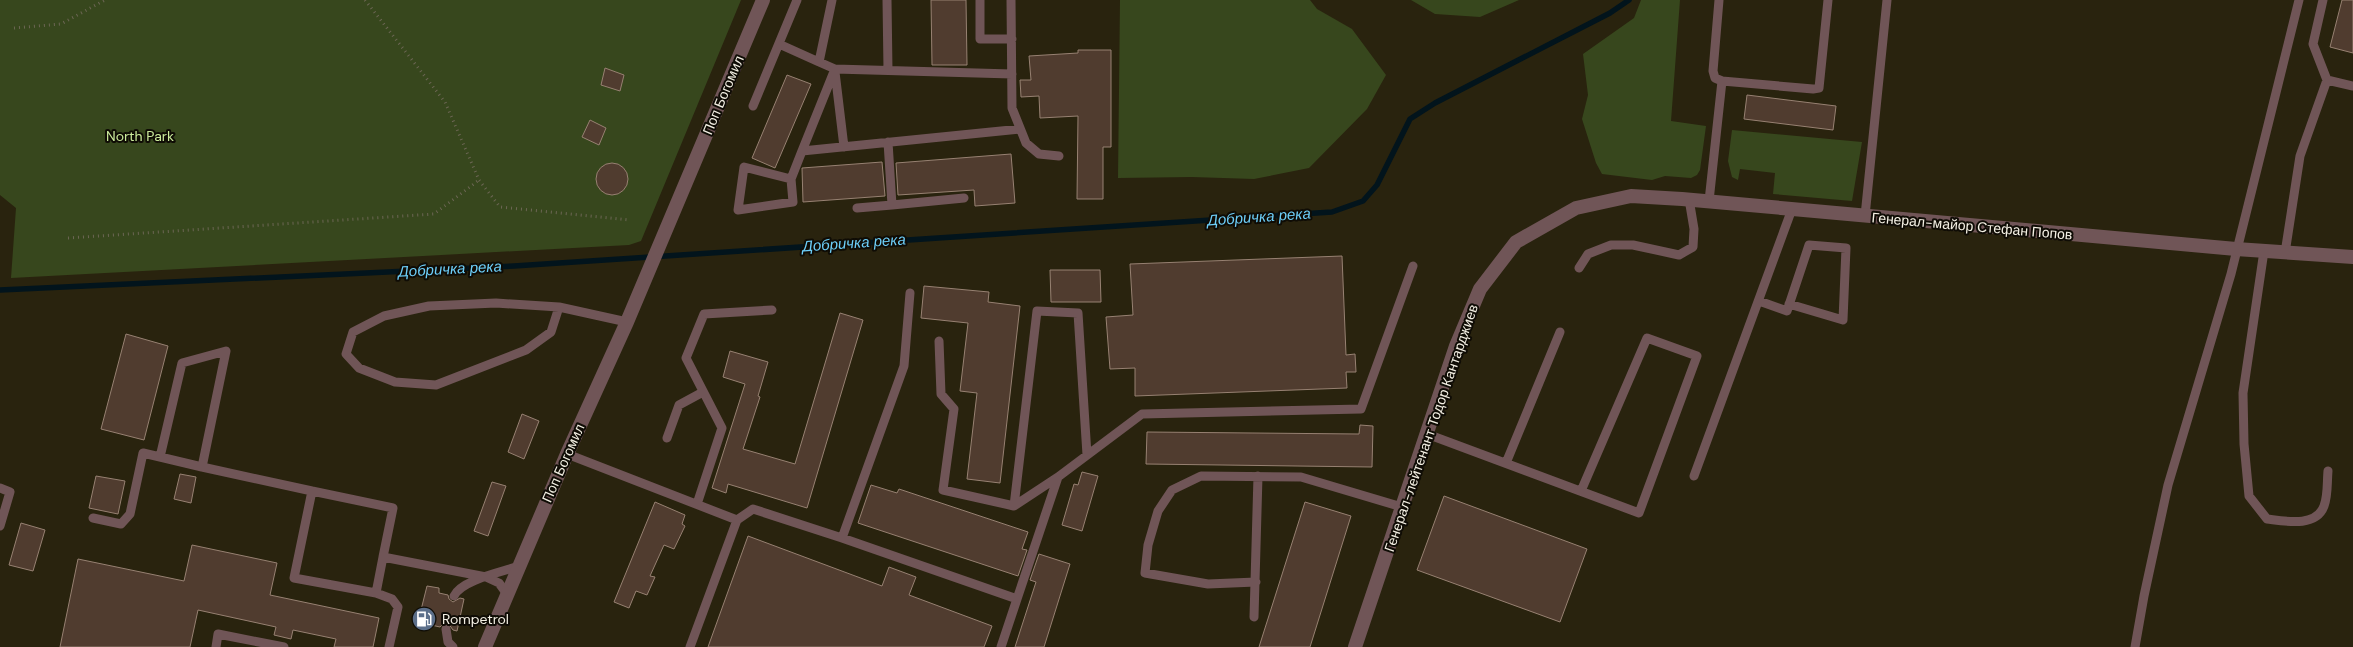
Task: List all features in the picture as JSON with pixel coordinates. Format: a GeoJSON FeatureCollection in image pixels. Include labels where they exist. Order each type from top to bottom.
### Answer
{"type":"FeatureCollection","features":[{"type":"Feature","properties":{"kind":"street","name":"Поп Богомил"},"geometry":{"type":"LineString","coordinates":[[485,647],[567,454],[627,322],[763,0]]}},
{"type":"Feature","properties":{"kind":"street","name":"Генерал-майор Стефан Попов"},"geometry":{"type":"LineString","coordinates":[[1592,204],[1631,196],[1689,199],[2236,249],[2353,257]]}},
{"type":"Feature","properties":{"kind":"street","name":"Генерал-лейтенант Тодор Кантарджиев"},"geometry":{"type":"LineString","coordinates":[[1355,647],[1456,346],[1480,289],[1516,242],[1576,208],[1592,204]]}},
{"type":"Feature","properties":{"kind":"lane"},"geometry":{"type":"LineString","coordinates":[[753,106],[797,0]]}},
{"type":"Feature","properties":{"kind":"lane"},"geometry":{"type":"LineString","coordinates":[[819,62],[832,0]]}},
{"type":"Feature","properties":{"kind":"lane"},"geometry":{"type":"LineString","coordinates":[[887,0],[888,70]]}},
{"type":"Feature","properties":{"kind":"lane"},"geometry":{"type":"LineString","coordinates":[[980,0],[980,39],[1012,39]]}},
{"type":"Feature","properties":{"kind":"lane"},"geometry":{"type":"LineString","coordinates":[[1011,0],[1012,108],[1026,143],[1040,154],[1059,156]]}},
{"type":"Feature","properties":{"kind":"lane"},"geometry":{"type":"LineString","coordinates":[[1719,0],[1713,71],[1715,78],[1722,82],[1813,89],[1819,88],[1828,0]]}},
{"type":"Feature","properties":{"kind":"lane"},"geometry":{"type":"LineString","coordinates":[[1865,216],[1886,0]]}},
{"type":"Feature","properties":{"kind":"lane"},"geometry":{"type":"LineString","coordinates":[[2135,647],[2168,485],[2231,274],[2299,0]]}},
{"type":"Feature","properties":{"kind":"lane"},"geometry":{"type":"LineString","coordinates":[[2285,253],[2300,156],[2328,80],[2313,44],[2323,0]]}},
{"type":"Feature","properties":{"kind":"lane"},"geometry":{"type":"LineString","coordinates":[[779,44],[835,69],[1012,74]]}},
{"type":"Feature","properties":{"kind":"lane"},"geometry":{"type":"LineString","coordinates":[[835,69],[844,146]]}},
{"type":"Feature","properties":{"kind":"lane"},"geometry":{"type":"LineString","coordinates":[[791,179],[744,167],[738,210],[793,202],[791,179],[835,69]]}},
{"type":"Feature","properties":{"kind":"lane"},"geometry":{"type":"LineString","coordinates":[[2328,80],[2353,86]]}},
{"type":"Feature","properties":{"kind":"lane"},"geometry":{"type":"LineString","coordinates":[[1709,201],[1722,82]]}},
{"type":"Feature","properties":{"kind":"lane"},"geometry":{"type":"LineString","coordinates":[[802,151],[1020,129]]}},
{"type":"Feature","properties":{"kind":"lane"},"geometry":{"type":"LineString","coordinates":[[888,142],[892,205]]}},
{"type":"Feature","properties":{"kind":"lane"},"geometry":{"type":"LineString","coordinates":[[858,208],[964,198]]}},
{"type":"Feature","properties":{"kind":"lane"},"geometry":{"type":"LineString","coordinates":[[1579,268],[1588,254],[1611,245],[1633,245],[1679,255],[1693,247],[1694,230],[1689,199]]}},
{"type":"Feature","properties":{"kind":"lane"},"geometry":{"type":"LineString","coordinates":[[1694,476],[1792,209]]}},
{"type":"Feature","properties":{"kind":"lane"},"geometry":{"type":"LineString","coordinates":[[1758,301],[1787,311],[1809,245],[1846,248],[1843,320],[1790,304]]}},
{"type":"Feature","properties":{"kind":"lane"},"geometry":{"type":"LineString","coordinates":[[2264,251],[2243,393],[2244,444],[2249,496],[2267,519],[2296,522],[2316,518],[2324,507],[2328,471]]}},
{"type":"Feature","properties":{"kind":"lane"},"geometry":{"type":"LineString","coordinates":[[939,341],[941,394],[954,409],[942,490],[1014,506],[1058,477],[1142,414],[1361,409],[1413,266]]}},
{"type":"Feature","properties":{"kind":"lane"},"geometry":{"type":"LineString","coordinates":[[842,538],[904,366],[910,293]]}},
{"type":"Feature","properties":{"kind":"lane"},"geometry":{"type":"LineString","coordinates":[[559,307],[551,332],[526,350],[436,385],[395,382],[358,368],[346,354],[353,332],[384,316],[429,306],[496,304],[559,307],[627,322]]}},
{"type":"Feature","properties":{"kind":"lane"},"geometry":{"type":"LineString","coordinates":[[697,504],[722,428],[686,358],[704,314],[772,310]]}},
{"type":"Feature","properties":{"kind":"lane"},"geometry":{"type":"LineString","coordinates":[[1014,506],[1037,311],[1078,313],[1087,455]]}},
{"type":"Feature","properties":{"kind":"lane"},"geometry":{"type":"LineString","coordinates":[[1506,463],[1560,332]]}},
{"type":"Feature","properties":{"kind":"lane"},"geometry":{"type":"LineString","coordinates":[[1426,434],[1639,513],[1697,356],[1647,338],[1581,491]]}},
{"type":"Feature","properties":{"kind":"lane"},"geometry":{"type":"LineString","coordinates":[[160,457],[182,363],[226,351],[202,467]]}},
{"type":"Feature","properties":{"kind":"lane"},"geometry":{"type":"LineString","coordinates":[[667,438],[679,405],[704,392]]}},
{"type":"Feature","properties":{"kind":"lane"},"geometry":{"type":"LineString","coordinates":[[93,518],[121,524],[130,514],[143,453],[393,508],[376,593]]}},
{"type":"Feature","properties":{"kind":"lane"},"geometry":{"type":"LineString","coordinates":[[567,454],[737,520]]}},
{"type":"Feature","properties":{"kind":"lane"},"geometry":{"type":"LineString","coordinates":[[1256,582],[1208,584],[1145,573],[1148,545],[1158,511],[1172,490],[1201,476],[1301,477],[1402,507]]}},
{"type":"Feature","properties":{"kind":"lane"},"geometry":{"type":"LineString","coordinates":[[1254,617],[1258,476]]}},
{"type":"Feature","properties":{"kind":"lane"},"geometry":{"type":"LineString","coordinates":[[1001,647],[1058,477]]}},
{"type":"Feature","properties":{"kind":"lane"},"geometry":{"type":"LineString","coordinates":[[0,488],[10,492],[0,526]]}},
{"type":"Feature","properties":{"kind":"lane"},"geometry":{"type":"LineString","coordinates":[[312,491],[294,578],[376,593],[392,599],[398,607],[389,647]]}},
{"type":"Feature","properties":{"kind":"lane"},"geometry":{"type":"LineString","coordinates":[[690,647],[737,520],[753,509],[1017,599]]}},
{"type":"Feature","properties":{"kind":"lane"},"geometry":{"type":"LineString","coordinates":[[383,557],[486,577],[499,583],[507,594]]}},
{"type":"Feature","properties":{"kind":"lane"},"geometry":{"type":"LineString","coordinates":[[454,596],[456,590],[519,566]]}},
{"type":"Feature","properties":{"kind":"lane"},"geometry":{"type":"LineString","coordinates":[[446,629],[448,642],[453,647]]}},
{"type":"Feature","properties":{"kind":"lane"},"geometry":{"type":"LineString","coordinates":[[216,647],[218,634],[284,647]]}},
{"type":"Feature","properties":{"kind":"path"},"geometry":{"type":"LineString","coordinates":[[14,28],[60,24],[106,0]]}},
{"type":"Feature","properties":{"kind":"path"},"geometry":{"type":"LineString","coordinates":[[365,0],[445,102],[479,180],[500,207],[630,220]]}},
{"type":"Feature","properties":{"kind":"path"},"geometry":{"type":"LineString","coordinates":[[68,238],[434,214],[479,180]]}},
{"type":"Feature","properties":{"kind":"green space","name":"North Park"},"geometry":{"type":"Polygon","coordinates":[[[0,0],[741,0],[641,241],[629,245],[11,278],[16,208],[0,195],[0,0]]]}},
{"type":"Feature","properties":{"kind":"green space"},"geometry":{"type":"Polygon","coordinates":[[[1120,0],[1310,0],[1317,9],[1352,29],[1386,75],[1367,109],[1309,168],[1254,179],[1192,177],[1118,178],[1120,0]]]}},
{"type":"Feature","properties":{"kind":"green space"},"geometry":{"type":"Polygon","coordinates":[[[1411,0],[1519,0],[1480,17],[1435,14],[1411,0]]]}},
{"type":"Feature","properties":{"kind":"green space"},"geometry":{"type":"Polygon","coordinates":[[[1641,0],[1680,0],[1671,121],[1706,126],[1700,170],[1697,175],[1691,178],[1665,176],[1652,180],[1602,174],[1596,163],[1582,119],[1588,95],[1583,54],[1634,18],[1641,0]]]}},
{"type":"Feature","properties":{"kind":"green space"},"geometry":{"type":"Polygon","coordinates":[[[1732,130],[1862,142],[1852,201],[1773,194],[1775,173],[1740,169],[1738,180],[1732,177],[1728,161],[1732,130]]]}},
{"type":"Feature","properties":{"kind":"building"},"geometry":{"type":"Polygon","coordinates":[[[931,0],[966,0],[967,65],[932,65],[931,0]]]}},
{"type":"Feature","properties":{"kind":"building"},"geometry":{"type":"Polygon","coordinates":[[[2342,0],[2353,0],[2353,53],[2330,47],[2342,0]]]}},
{"type":"Feature","properties":{"kind":"building"},"geometry":{"type":"Polygon","coordinates":[[[1078,50],[1111,50],[1111,147],[1103,147],[1103,199],[1077,199],[1078,116],[1040,118],[1039,96],[1021,97],[1020,80],[1031,80],[1029,56],[1078,53],[1078,50]]]}},
{"type":"Feature","properties":{"kind":"building"},"geometry":{"type":"Polygon","coordinates":[[[605,68],[624,75],[620,91],[601,85],[605,68]]]}},
{"type":"Feature","properties":{"kind":"building"},"geometry":{"type":"Polygon","coordinates":[[[787,75],[811,84],[775,168],[752,158],[787,75]]]}},
{"type":"Feature","properties":{"kind":"building"},"geometry":{"type":"Polygon","coordinates":[[[1747,95],[1836,106],[1833,130],[1744,119],[1747,95]]]}},
{"type":"Feature","properties":{"kind":"building"},"geometry":{"type":"Polygon","coordinates":[[[590,120],[606,128],[599,145],[582,137],[590,120]]]}},
{"type":"Feature","properties":{"kind":"building"},"geometry":{"type":"Polygon","coordinates":[[[1011,154],[1015,203],[975,206],[974,190],[898,195],[896,163],[1011,154]]]}},
{"type":"Feature","properties":{"kind":"building"},"geometry":{"type":"Polygon","coordinates":[[[882,162],[885,196],[803,202],[802,168],[882,162]]]}},
{"type":"Feature","properties":{"kind":"building"},"geometry":{"type":"Polygon","coordinates":[[[612,163],[624,167],[628,179],[624,191],[612,195],[600,191],[596,179],[600,167],[612,163]]]}},
{"type":"Feature","properties":{"kind":"building"},"geometry":{"type":"Polygon","coordinates":[[[1342,256],[1346,355],[1355,354],[1356,372],[1346,372],[1347,388],[1135,396],[1135,368],[1110,369],[1106,317],[1133,315],[1130,264],[1342,256]]]}},
{"type":"Feature","properties":{"kind":"building"},"geometry":{"type":"Polygon","coordinates":[[[1050,270],[1100,270],[1101,302],[1051,302],[1050,270]]]}},
{"type":"Feature","properties":{"kind":"building"},"geometry":{"type":"Polygon","coordinates":[[[924,286],[989,292],[988,302],[1020,306],[1000,483],[967,479],[977,393],[960,391],[968,323],[921,318],[924,286]]]}},
{"type":"Feature","properties":{"kind":"building"},"geometry":{"type":"Polygon","coordinates":[[[840,313],[863,320],[807,508],[728,484],[726,493],[712,488],[745,384],[723,377],[730,351],[768,362],[758,396],[760,397],[743,449],[795,464],[840,313]]]}},
{"type":"Feature","properties":{"kind":"building"},"geometry":{"type":"Polygon","coordinates":[[[126,334],[168,346],[144,440],[101,429],[126,334]]]}},
{"type":"Feature","properties":{"kind":"building"},"geometry":{"type":"Polygon","coordinates":[[[522,414],[539,421],[524,459],[508,452],[522,414]]]}},
{"type":"Feature","properties":{"kind":"building"},"geometry":{"type":"Polygon","coordinates":[[[1360,425],[1373,426],[1372,467],[1146,464],[1147,432],[1359,434],[1360,425]]]}},
{"type":"Feature","properties":{"kind":"building"},"geometry":{"type":"Polygon","coordinates":[[[1082,472],[1098,476],[1082,531],[1062,525],[1074,484],[1078,485],[1082,472]]]}},
{"type":"Feature","properties":{"kind":"building"},"geometry":{"type":"Polygon","coordinates":[[[180,474],[196,477],[191,503],[174,499],[180,474]]]}},
{"type":"Feature","properties":{"kind":"building"},"geometry":{"type":"Polygon","coordinates":[[[96,476],[125,481],[118,514],[89,508],[96,476]]]}},
{"type":"Feature","properties":{"kind":"building"},"geometry":{"type":"Polygon","coordinates":[[[492,482],[506,486],[488,536],[474,531],[492,482]]]}},
{"type":"Feature","properties":{"kind":"building"},"geometry":{"type":"Polygon","coordinates":[[[871,485],[897,493],[899,489],[1028,532],[1022,549],[1027,550],[1018,576],[858,523],[871,485]]]}},
{"type":"Feature","properties":{"kind":"building"},"geometry":{"type":"Polygon","coordinates":[[[1444,496],[1587,549],[1560,622],[1417,570],[1444,496]]]}},
{"type":"Feature","properties":{"kind":"building"},"geometry":{"type":"Polygon","coordinates":[[[655,502],[685,515],[682,524],[685,526],[674,549],[664,545],[650,576],[655,577],[647,595],[636,591],[629,608],[614,602],[655,502]]]}},
{"type":"Feature","properties":{"kind":"building"},"geometry":{"type":"Polygon","coordinates":[[[1305,502],[1351,516],[1310,647],[1259,647],[1305,502]]]}},
{"type":"Feature","properties":{"kind":"building"},"geometry":{"type":"Polygon","coordinates":[[[21,523],[45,530],[33,571],[9,565],[21,523]]]}},
{"type":"Feature","properties":{"kind":"building"},"geometry":{"type":"Polygon","coordinates":[[[748,536],[882,586],[889,567],[916,577],[909,595],[992,626],[984,647],[708,647],[748,536]]]}},
{"type":"Feature","properties":{"kind":"building"},"geometry":{"type":"Polygon","coordinates":[[[192,545],[277,563],[270,595],[379,618],[373,647],[334,647],[336,639],[293,630],[291,639],[274,635],[276,627],[198,610],[190,647],[60,647],[78,559],[184,581],[192,545]]]}},
{"type":"Feature","properties":{"kind":"building"},"geometry":{"type":"Polygon","coordinates":[[[1039,554],[1070,564],[1044,647],[1015,647],[1036,582],[1030,580],[1039,554]]]}},
{"type":"Feature","properties":{"kind":"building"},"geometry":{"type":"Polygon","coordinates":[[[427,586],[439,588],[439,593],[448,595],[449,599],[453,602],[460,598],[464,599],[457,631],[453,630],[448,623],[440,627],[418,622],[427,586]]]}},
{"type":"Feature","properties":{"kind":"waterway","name":"Добричка река"},"geometry":{"type":"LineString","coordinates":[[0,290],[514,266],[1332,212],[1363,201],[1377,185],[1410,119],[1435,103],[1610,13],[1629,0]]}},
{"type":"Feature","properties":{"kind":"place","name":"Rompetrol"},"geometry":{"type":"Point","coordinates":[424,619]}}]}
